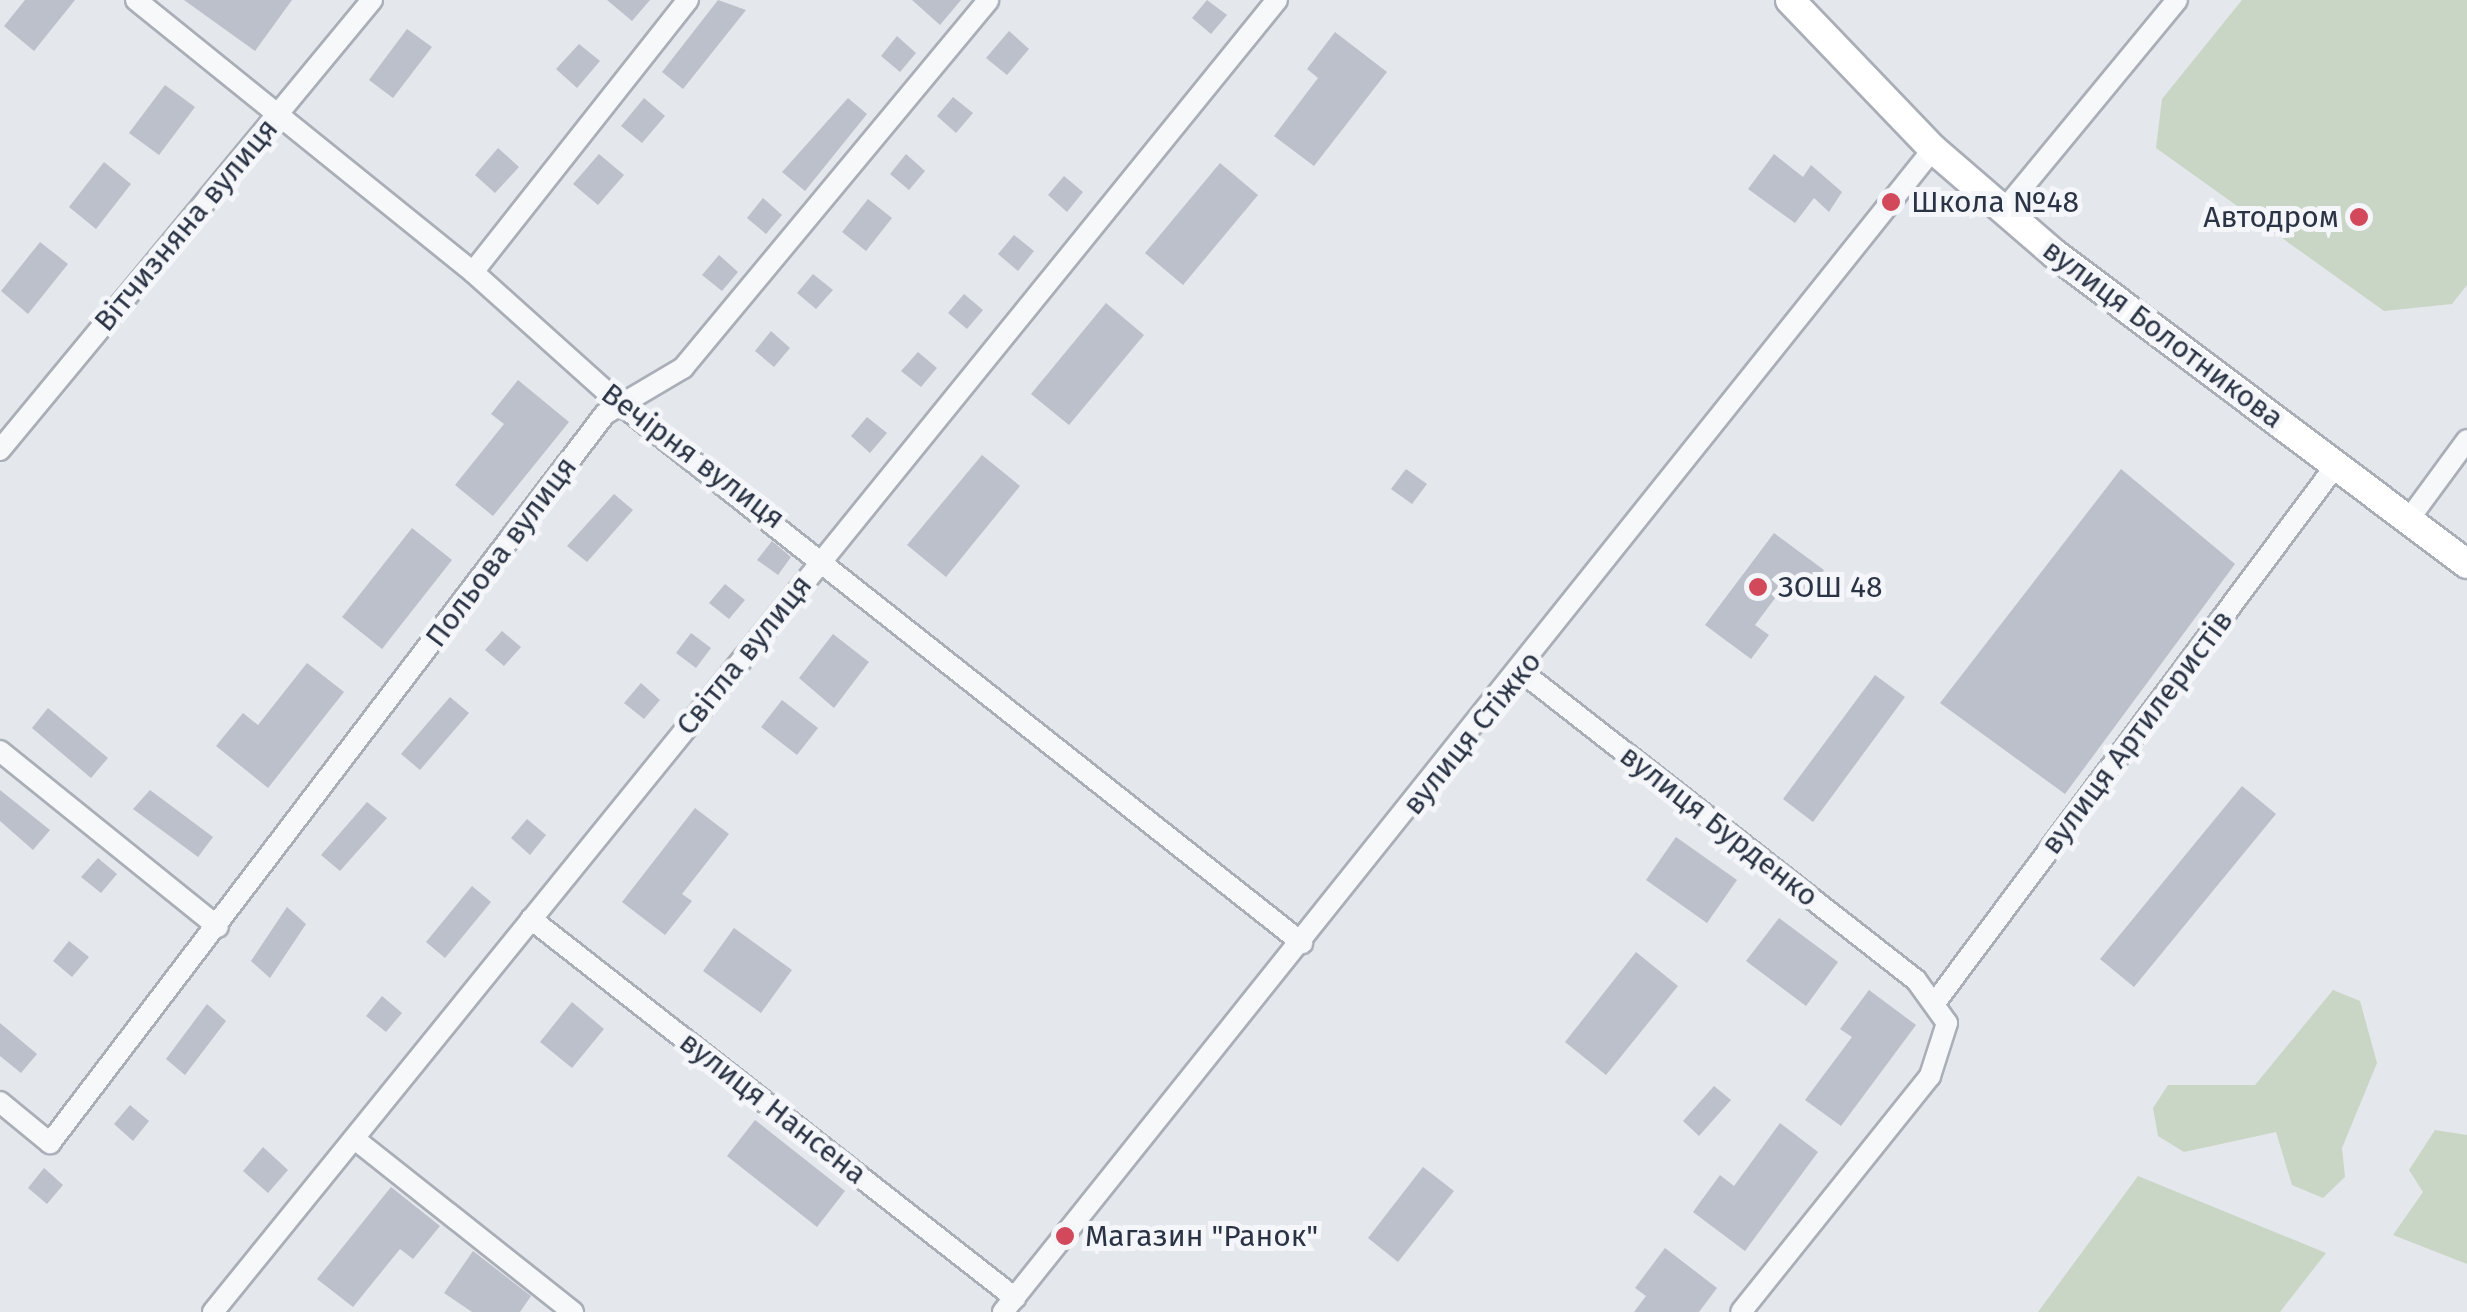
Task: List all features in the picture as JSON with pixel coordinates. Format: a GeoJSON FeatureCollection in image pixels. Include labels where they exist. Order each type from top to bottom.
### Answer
{"type":"FeatureCollection","features":[{"type":"Feature","properties":{"kind":"main road","name":"вулиця Болотникова"},"geometry":{"type":"LineString","coordinates":[[1790,0],[1933,149],[2004,210],[2467,564]]}},
{"type":"Feature","properties":{"kind":"street","name":"Вечірня вулиця"},"geometry":{"type":"LineString","coordinates":[[136,0],[473,272],[619,403],[824,556],[1302,943]]}},
{"type":"Feature","properties":{"kind":"street","name":"Вітчизняна вулиця"},"geometry":{"type":"LineString","coordinates":[[0,450],[372,0]]}},
{"type":"Feature","properties":{"kind":"street"},"geometry":{"type":"LineString","coordinates":[[473,272],[688,0]]}},
{"type":"Feature","properties":{"kind":"street"},"geometry":{"type":"LineString","coordinates":[[619,403],[656,392],[683,368],[988,0]]}},
{"type":"Feature","properties":{"kind":"street","name":"Світла вулиця"},"geometry":{"type":"LineString","coordinates":[[213,1312],[1277,0]]}},
{"type":"Feature","properties":{"kind":"street"},"geometry":{"type":"LineString","coordinates":[[2004,210],[2177,0]]}},
{"type":"Feature","properties":{"kind":"street","name":"вулиця Стіжко"},"geometry":{"type":"LineString","coordinates":[[1009,1305],[1522,672],[1933,149]]}},
{"type":"Feature","properties":{"kind":"street","name":"Польова вулиця"},"geometry":{"type":"LineString","coordinates":[[0,1102],[50,1143],[619,403]]}},
{"type":"Feature","properties":{"kind":"street"},"geometry":{"type":"LineString","coordinates":[[2408,519],[2467,440]]}},
{"type":"Feature","properties":{"kind":"street","name":"вулиця Артилеристів"},"geometry":{"type":"LineString","coordinates":[[1938,1000],[2336,465]]}},
{"type":"Feature","properties":{"kind":"street","name":"вулиця Бурденко"},"geometry":{"type":"LineString","coordinates":[[1522,672],[1938,1000]]}},
{"type":"Feature","properties":{"kind":"street"},"geometry":{"type":"LineString","coordinates":[[0,751],[218,928]]}},
{"type":"Feature","properties":{"kind":"street","name":"вулиця Нансена"},"geometry":{"type":"LineString","coordinates":[[531,919],[1009,1305]]}},
{"type":"Feature","properties":{"kind":"street"},"geometry":{"type":"LineString","coordinates":[[1741,1312],[1930,1076],[1947,1023],[1938,1000]]}},
{"type":"Feature","properties":{"kind":"street"},"geometry":{"type":"LineString","coordinates":[[356,1140],[573,1312]]}},
{"type":"Feature","properties":{"kind":"green space","name":"Автодром"},"geometry":{"type":"Polygon","coordinates":[[[2242,0],[2467,0],[2467,285],[2452,304],[2384,311],[2156,148],[2162,99],[2242,0]]]}},
{"type":"Feature","properties":{"kind":"green space"},"geometry":{"type":"Polygon","coordinates":[[[2333,990],[2360,1001],[2377,1063],[2342,1148],[2345,1177],[2323,1198],[2292,1185],[2276,1132],[2184,1152],[2158,1136],[2153,1108],[2168,1085],[2255,1085],[2333,990]]]}},
{"type":"Feature","properties":{"kind":"green space"},"geometry":{"type":"Polygon","coordinates":[[[2435,1130],[2467,1135],[2467,1264],[2393,1235],[2423,1192],[2409,1170],[2435,1130]]]}},
{"type":"Feature","properties":{"kind":"green space"},"geometry":{"type":"Polygon","coordinates":[[[2138,1176],[2326,1253],[2280,1312],[2038,1312],[2138,1176]]]}},
{"type":"Feature","properties":{"kind":"building"},"geometry":{"type":"Polygon","coordinates":[[[25,0],[75,0],[34,51],[4,26],[25,0]]]}},
{"type":"Feature","properties":{"kind":"building"},"geometry":{"type":"Polygon","coordinates":[[[184,0],[292,0],[255,51],[184,0]]]}},
{"type":"Feature","properties":{"kind":"building"},"geometry":{"type":"Polygon","coordinates":[[[607,0],[650,0],[632,21],[607,0]]]}},
{"type":"Feature","properties":{"kind":"building"},"geometry":{"type":"Polygon","coordinates":[[[718,0],[746,10],[683,89],[662,72],[718,0]]]}},
{"type":"Feature","properties":{"kind":"building"},"geometry":{"type":"Polygon","coordinates":[[[912,0],[961,0],[940,25],[912,0]]]}},
{"type":"Feature","properties":{"kind":"building"},"geometry":{"type":"Polygon","coordinates":[[[1207,0],[1227,15],[1211,34],[1192,18],[1207,0]]]}},
{"type":"Feature","properties":{"kind":"building"},"geometry":{"type":"Polygon","coordinates":[[[407,29],[432,47],[393,98],[369,80],[407,29]]]}},
{"type":"Feature","properties":{"kind":"building"},"geometry":{"type":"Polygon","coordinates":[[[1009,31],[1029,49],[1007,75],[986,58],[1009,31]]]}},
{"type":"Feature","properties":{"kind":"building"},"geometry":{"type":"Polygon","coordinates":[[[1335,32],[1387,72],[1314,166],[1274,136],[1318,78],[1307,69],[1335,32]]]}},
{"type":"Feature","properties":{"kind":"building"},"geometry":{"type":"Polygon","coordinates":[[[897,36],[916,53],[900,72],[881,56],[897,36]]]}},
{"type":"Feature","properties":{"kind":"building"},"geometry":{"type":"Polygon","coordinates":[[[579,44],[600,61],[577,88],[556,69],[579,44]]]}},
{"type":"Feature","properties":{"kind":"building"},"geometry":{"type":"Polygon","coordinates":[[[165,85],[195,107],[159,155],[129,133],[165,85]]]}},
{"type":"Feature","properties":{"kind":"building"},"geometry":{"type":"Polygon","coordinates":[[[953,97],[973,113],[956,133],[937,116],[953,97]]]}},
{"type":"Feature","properties":{"kind":"building"},"geometry":{"type":"Polygon","coordinates":[[[644,98],[665,116],[642,143],[621,126],[644,98]]]}},
{"type":"Feature","properties":{"kind":"building"},"geometry":{"type":"Polygon","coordinates":[[[848,98],[867,114],[805,191],[782,172],[848,98]]]}},
{"type":"Feature","properties":{"kind":"building"},"geometry":{"type":"Polygon","coordinates":[[[498,148],[519,167],[495,193],[475,175],[498,148]]]}},
{"type":"Feature","properties":{"kind":"building"},"geometry":{"type":"Polygon","coordinates":[[[599,154],[624,175],[598,205],[573,184],[599,154]]]}},
{"type":"Feature","properties":{"kind":"building"},"geometry":{"type":"Polygon","coordinates":[[[906,154],[925,171],[909,190],[890,174],[906,154]]]}},
{"type":"Feature","properties":{"kind":"building"},"geometry":{"type":"Polygon","coordinates":[[[1774,154],[1803,177],[1811,165],[1842,192],[1829,212],[1814,198],[1795,223],[1748,189],[1774,154]]]}},
{"type":"Feature","properties":{"kind":"building"},"geometry":{"type":"Polygon","coordinates":[[[104,162],[131,184],[96,229],[69,207],[104,162]]]}},
{"type":"Feature","properties":{"kind":"building"},"geometry":{"type":"Polygon","coordinates":[[[1220,163],[1258,195],[1183,285],[1145,253],[1220,163]]]}},
{"type":"Feature","properties":{"kind":"building"},"geometry":{"type":"Polygon","coordinates":[[[1064,176],[1083,192],[1067,212],[1048,195],[1064,176]]]}},
{"type":"Feature","properties":{"kind":"building"},"geometry":{"type":"Polygon","coordinates":[[[763,198],[782,215],[766,234],[747,218],[763,198]]]}},
{"type":"Feature","properties":{"kind":"building"},"geometry":{"type":"Polygon","coordinates":[[[868,199],[892,218],[866,251],[842,232],[868,199]]]}},
{"type":"Feature","properties":{"kind":"building"},"geometry":{"type":"Polygon","coordinates":[[[1014,235],[1034,251],[1018,271],[998,254],[1014,235]]]}},
{"type":"Feature","properties":{"kind":"building"},"geometry":{"type":"Polygon","coordinates":[[[40,242],[68,264],[28,314],[1,291],[40,242]]]}},
{"type":"Feature","properties":{"kind":"building"},"geometry":{"type":"Polygon","coordinates":[[[719,255],[738,272],[722,291],[702,275],[719,255]]]}},
{"type":"Feature","properties":{"kind":"building"},"geometry":{"type":"Polygon","coordinates":[[[813,274],[833,290],[816,309],[797,293],[813,274]]]}},
{"type":"Feature","properties":{"kind":"building"},"geometry":{"type":"Polygon","coordinates":[[[964,294],[983,310],[967,329],[948,313],[964,294]]]}},
{"type":"Feature","properties":{"kind":"building"},"geometry":{"type":"Polygon","coordinates":[[[1106,303],[1144,335],[1069,425],[1031,394],[1106,303]]]}},
{"type":"Feature","properties":{"kind":"building"},"geometry":{"type":"Polygon","coordinates":[[[771,331],[790,348],[774,367],[755,351],[771,331]]]}},
{"type":"Feature","properties":{"kind":"building"},"geometry":{"type":"Polygon","coordinates":[[[918,352],[937,368],[921,387],[901,371],[918,352]]]}},
{"type":"Feature","properties":{"kind":"building"},"geometry":{"type":"Polygon","coordinates":[[[518,380],[569,422],[493,516],[455,485],[504,424],[491,414],[518,380]]]}},
{"type":"Feature","properties":{"kind":"building"},"geometry":{"type":"Polygon","coordinates":[[[867,417],[887,433],[870,453],[851,436],[867,417]]]}},
{"type":"Feature","properties":{"kind":"building"},"geometry":{"type":"Polygon","coordinates":[[[982,455],[1020,486],[946,577],[907,545],[982,455]]]}},
{"type":"Feature","properties":{"kind":"building"},"geometry":{"type":"Polygon","coordinates":[[[1406,469],[1427,484],[1412,504],[1391,489],[1406,469]]]}},
{"type":"Feature","properties":{"kind":"building"},"geometry":{"type":"Polygon","coordinates":[[[2121,469],[2235,564],[2065,794],[1940,703],[2121,469]]]}},
{"type":"Feature","properties":{"kind":"building"},"geometry":{"type":"Polygon","coordinates":[[[614,494],[633,510],[587,562],[567,546],[614,494]]]}},
{"type":"Feature","properties":{"kind":"building"},"geometry":{"type":"Polygon","coordinates":[[[412,528],[452,560],[382,649],[342,617],[412,528]]]}},
{"type":"Feature","properties":{"kind":"building"},"geometry":{"type":"Polygon","coordinates":[[[1774,533],[1824,570],[1803,599],[1784,586],[1755,625],[1769,635],[1751,659],[1705,625],[1774,533]]]}},
{"type":"Feature","properties":{"kind":"building"},"geometry":{"type":"Polygon","coordinates":[[[772,541],[791,557],[778,575],[757,560],[772,541]]]}},
{"type":"Feature","properties":{"kind":"building"},"geometry":{"type":"Polygon","coordinates":[[[725,584],[745,600],[729,619],[709,603],[725,584]]]}},
{"type":"Feature","properties":{"kind":"building"},"geometry":{"type":"Polygon","coordinates":[[[502,631],[521,647],[504,666],[485,650],[502,631]]]}},
{"type":"Feature","properties":{"kind":"building"},"geometry":{"type":"Polygon","coordinates":[[[691,633],[711,648],[696,668],[676,653],[691,633]]]}},
{"type":"Feature","properties":{"kind":"building"},"geometry":{"type":"Polygon","coordinates":[[[833,634],[869,662],[834,708],[799,678],[833,634]]]}},
{"type":"Feature","properties":{"kind":"building"},"geometry":{"type":"Polygon","coordinates":[[[307,663],[344,692],[268,788],[216,746],[243,713],[258,725],[307,663]]]}},
{"type":"Feature","properties":{"kind":"building"},"geometry":{"type":"Polygon","coordinates":[[[1875,675],[1905,697],[1813,822],[1783,799],[1875,675]]]}},
{"type":"Feature","properties":{"kind":"building"},"geometry":{"type":"Polygon","coordinates":[[[641,683],[660,700],[644,719],[624,703],[641,683]]]}},
{"type":"Feature","properties":{"kind":"building"},"geometry":{"type":"Polygon","coordinates":[[[450,697],[469,713],[420,770],[401,754],[450,697]]]}},
{"type":"Feature","properties":{"kind":"building"},"geometry":{"type":"Polygon","coordinates":[[[782,700],[818,728],[797,755],[761,727],[782,700]]]}},
{"type":"Feature","properties":{"kind":"building"},"geometry":{"type":"Polygon","coordinates":[[[48,708],[108,758],[91,778],[32,728],[48,708]]]}},
{"type":"Feature","properties":{"kind":"building"},"geometry":{"type":"Polygon","coordinates":[[[2242,786],[2276,814],[2134,987],[2100,959],[2242,786]]]}},
{"type":"Feature","properties":{"kind":"building"},"geometry":{"type":"Polygon","coordinates":[[[0,790],[50,830],[33,850],[0,821],[0,790]]]}},
{"type":"Feature","properties":{"kind":"building"},"geometry":{"type":"Polygon","coordinates":[[[150,790],[213,837],[198,857],[133,809],[150,790]]]}},
{"type":"Feature","properties":{"kind":"building"},"geometry":{"type":"Polygon","coordinates":[[[367,802],[387,818],[340,871],[321,855],[367,802]]]}},
{"type":"Feature","properties":{"kind":"building"},"geometry":{"type":"Polygon","coordinates":[[[695,808],[729,834],[682,894],[692,901],[665,935],[622,902],[695,808]]]}},
{"type":"Feature","properties":{"kind":"building"},"geometry":{"type":"Polygon","coordinates":[[[527,819],[546,835],[530,855],[511,838],[527,819]]]}},
{"type":"Feature","properties":{"kind":"building"},"geometry":{"type":"Polygon","coordinates":[[[1676,837],[1737,880],[1707,923],[1646,880],[1676,837]]]}},
{"type":"Feature","properties":{"kind":"building"},"geometry":{"type":"Polygon","coordinates":[[[98,858],[117,874],[101,893],[81,877],[98,858]]]}},
{"type":"Feature","properties":{"kind":"building"},"geometry":{"type":"Polygon","coordinates":[[[472,886],[491,902],[445,958],[426,942],[472,886]]]}},
{"type":"Feature","properties":{"kind":"building"},"geometry":{"type":"Polygon","coordinates":[[[287,907],[306,924],[270,978],[251,961],[287,907]]]}},
{"type":"Feature","properties":{"kind":"building"},"geometry":{"type":"Polygon","coordinates":[[[1779,918],[1838,962],[1806,1006],[1746,961],[1779,918]]]}},
{"type":"Feature","properties":{"kind":"building"},"geometry":{"type":"Polygon","coordinates":[[[734,928],[792,970],[761,1013],[703,971],[734,928]]]}},
{"type":"Feature","properties":{"kind":"building"},"geometry":{"type":"Polygon","coordinates":[[[69,941],[89,957],[72,977],[53,961],[69,941]]]}},
{"type":"Feature","properties":{"kind":"building"},"geometry":{"type":"Polygon","coordinates":[[[1636,952],[1678,986],[1606,1075],[1565,1042],[1636,952]]]}},
{"type":"Feature","properties":{"kind":"building"},"geometry":{"type":"Polygon","coordinates":[[[1869,990],[1916,1025],[1841,1126],[1805,1100],[1852,1037],[1840,1029],[1869,990]]]}},
{"type":"Feature","properties":{"kind":"building"},"geometry":{"type":"Polygon","coordinates":[[[382,996],[402,1013],[386,1032],[366,1016],[382,996]]]}},
{"type":"Feature","properties":{"kind":"building"},"geometry":{"type":"Polygon","coordinates":[[[572,1002],[604,1029],[572,1068],[540,1042],[572,1002]]]}},
{"type":"Feature","properties":{"kind":"building"},"geometry":{"type":"Polygon","coordinates":[[[207,1004],[226,1021],[185,1075],[166,1059],[207,1004]]]}},
{"type":"Feature","properties":{"kind":"building"},"geometry":{"type":"Polygon","coordinates":[[[0,1023],[37,1054],[21,1073],[0,1056],[0,1023]]]}},
{"type":"Feature","properties":{"kind":"building"},"geometry":{"type":"Polygon","coordinates":[[[1714,1086],[1731,1100],[1699,1136],[1683,1121],[1714,1086]]]}},
{"type":"Feature","properties":{"kind":"building"},"geometry":{"type":"Polygon","coordinates":[[[130,1105],[149,1121],[133,1141],[114,1124],[130,1105]]]}},
{"type":"Feature","properties":{"kind":"building"},"geometry":{"type":"Polygon","coordinates":[[[755,1120],[845,1191],[817,1227],[727,1156],[755,1120]]]}},
{"type":"Feature","properties":{"kind":"building"},"geometry":{"type":"Polygon","coordinates":[[[1780,1123],[1818,1152],[1745,1251],[1693,1212],[1720,1175],[1734,1186],[1780,1123]]]}},
{"type":"Feature","properties":{"kind":"building"},"geometry":{"type":"Polygon","coordinates":[[[263,1147],[288,1170],[268,1193],[243,1171],[263,1147]]]}},
{"type":"Feature","properties":{"kind":"building"},"geometry":{"type":"Polygon","coordinates":[[[1423,1167],[1454,1191],[1398,1262],[1368,1238],[1423,1167]]]}},
{"type":"Feature","properties":{"kind":"building"},"geometry":{"type":"Polygon","coordinates":[[[44,1168],[63,1185],[47,1204],[28,1188],[44,1168]]]}},
{"type":"Feature","properties":{"kind":"building"},"geometry":{"type":"Polygon","coordinates":[[[391,1187],[440,1226],[413,1259],[400,1249],[353,1307],[317,1279],[391,1187]]]}},
{"type":"Feature","properties":{"kind":"building"},"geometry":{"type":"Polygon","coordinates":[[[1665,1248],[1717,1288],[1699,1312],[1634,1312],[1646,1296],[1635,1288],[1665,1248]]]}},
{"type":"Feature","properties":{"kind":"building"},"geometry":{"type":"Polygon","coordinates":[[[473,1251],[531,1296],[520,1312],[472,1312],[444,1293],[473,1251]]]}},
{"type":"Feature","properties":{"kind":"place","name":"Школа №48"},"geometry":{"type":"Point","coordinates":[1891,202]}},
{"type":"Feature","properties":{"kind":"place","name":"Автодром"},"geometry":{"type":"Point","coordinates":[2359,217]}},
{"type":"Feature","properties":{"kind":"place","name":"ЗОШ 48"},"geometry":{"type":"Point","coordinates":[1758,587]}},
{"type":"Feature","properties":{"kind":"place","name":"Магазин \"Ранок\""},"geometry":{"type":"Point","coordinates":[1065,1236]}}]}
